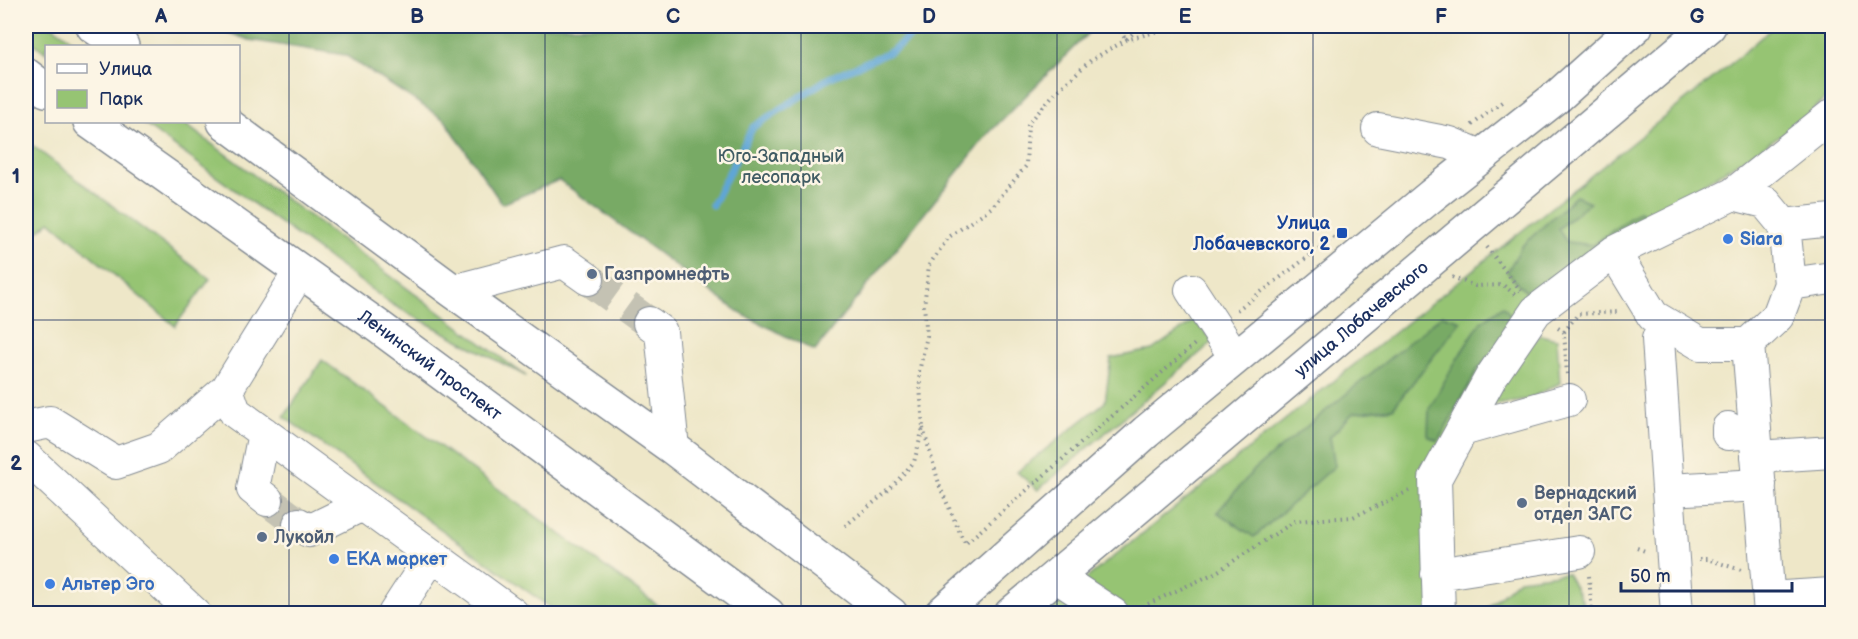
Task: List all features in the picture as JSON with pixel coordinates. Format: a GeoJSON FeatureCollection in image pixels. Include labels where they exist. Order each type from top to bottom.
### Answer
{"type":"FeatureCollection","features":[{"type":"Feature","properties":{"kind":"main road"},"geometry":{"type":"LineString","coordinates":[[93,26],[121,45]]}},
{"type":"Feature","properties":{"kind":"main road"},"geometry":{"type":"LineString","coordinates":[[941,614],[1137,440],[1235,357],[1558,96],[1636,26]]}},
{"type":"Feature","properties":{"kind":"main road","name":"улица Лобачевского"},"geometry":{"type":"LineString","coordinates":[[1011,614],[1709,26]]}},
{"type":"Feature","properties":{"kind":"main road"},"geometry":{"type":"LineString","coordinates":[[26,75],[45,89]]}},
{"type":"Feature","properties":{"kind":"main road","name":"Ленинский проспект"},"geometry":{"type":"LineString","coordinates":[[91,123],[300,271],[768,614]]}},
{"type":"Feature","properties":{"kind":"main road"},"geometry":{"type":"LineString","coordinates":[[225,123],[453,291],[673,448],[891,614]]}},
{"type":"Feature","properties":{"kind":"street"},"geometry":{"type":"LineString","coordinates":[[1584,564],[1439,597],[1435,479],[1491,377],[1536,311],[1614,252],[1733,194],[1833,115]]}},
{"type":"Feature","properties":{"kind":"street"},"geometry":{"type":"LineString","coordinates":[[1378,129],[1449,143],[1481,156]]}},
{"type":"Feature","properties":{"kind":"street"},"geometry":{"type":"LineString","coordinates":[[1614,252],[1653,316],[1700,344],[1748,344],[1778,316],[1790,284],[1784,225],[1765,202],[1733,194]]}},
{"type":"Feature","properties":{"kind":"street"},"geometry":{"type":"LineString","coordinates":[[1784,225],[1833,220]]}},
{"type":"Feature","properties":{"kind":"street"},"geometry":{"type":"LineString","coordinates":[[453,291],[564,262],[588,279]]}},
{"type":"Feature","properties":{"kind":"street"},"geometry":{"type":"LineString","coordinates":[[26,427],[50,422],[116,463],[159,447],[227,388],[300,271]]}},
{"type":"Feature","properties":{"kind":"street"},"geometry":{"type":"LineString","coordinates":[[1790,284],[1833,278]]}},
{"type":"Feature","properties":{"kind":"street"},"geometry":{"type":"LineString","coordinates":[[1191,290],[1235,357]]}},
{"type":"Feature","properties":{"kind":"street"},"geometry":{"type":"LineString","coordinates":[[649,323],[661,332],[673,448]]}},
{"type":"Feature","properties":{"kind":"street"},"geometry":{"type":"LineString","coordinates":[[1658,339],[1677,614]]}},
{"type":"Feature","properties":{"kind":"street"},"geometry":{"type":"LineString","coordinates":[[1748,344],[1750,450],[1769,599],[1833,594]]}},
{"type":"Feature","properties":{"kind":"street"},"geometry":{"type":"LineString","coordinates":[[227,388],[235,412],[431,557],[513,614]]}},
{"type":"Feature","properties":{"kind":"street"},"geometry":{"type":"LineString","coordinates":[[1462,430],[1569,400]]}},
{"type":"Feature","properties":{"kind":"street"},"geometry":{"type":"LineString","coordinates":[[264,433],[253,489],[267,500]]}},
{"type":"Feature","properties":{"kind":"street"},"geometry":{"type":"LineString","coordinates":[[1668,490],[1750,450],[1833,453]]}},
{"type":"Feature","properties":{"kind":"street"},"geometry":{"type":"LineString","coordinates":[[26,457],[195,614]]}},
{"type":"Feature","properties":{"kind":"street"},"geometry":{"type":"LineString","coordinates":[[299,524],[309,531],[362,506]]}},
{"type":"Feature","properties":{"kind":"street"},"geometry":{"type":"LineString","coordinates":[[394,614],[431,557]]}},
{"type":"Feature","properties":{"kind":"street"},"geometry":{"type":"LineString","coordinates":[[1057,577],[1113,614]]}},
{"type":"Feature","properties":{"kind":"path"},"geometry":{"type":"LineString","coordinates":[[1117,26],[1126,40]]}},
{"type":"Feature","properties":{"kind":"path"},"geometry":{"type":"LineString","coordinates":[[1126,40],[1140,26]]}},
{"type":"Feature","properties":{"kind":"path"},"geometry":{"type":"LineString","coordinates":[[1177,26],[1126,40],[1091,60],[1055,93],[1028,124],[1026,166],[992,207],[949,237],[929,265],[924,306],[927,336],[920,372],[923,428],[940,487],[965,544],[1214,327],[1305,260]]}},
{"type":"Feature","properties":{"kind":"path"},"geometry":{"type":"LineString","coordinates":[[1483,242],[1536,311]]}},
{"type":"Feature","properties":{"kind":"path"},"geometry":{"type":"LineString","coordinates":[[1450,276],[1475,286],[1503,285],[1564,332]]}},
{"type":"Feature","properties":{"kind":"path"},"geometry":{"type":"LineString","coordinates":[[1569,400],[1564,332],[1578,314],[1626,311]]}},
{"type":"Feature","properties":{"kind":"path"},"geometry":{"type":"LineString","coordinates":[[845,526],[888,491],[914,462],[923,428]]}},
{"type":"Feature","properties":{"kind":"path"},"geometry":{"type":"LineString","coordinates":[[1132,614],[1215,573],[1295,521],[1353,517],[1435,479]]}},
{"type":"Feature","properties":{"kind":"path"},"geometry":{"type":"LineString","coordinates":[[1673,560],[1707,559],[1739,570],[1769,599]]}},
{"type":"Feature","properties":{"kind":"path"},"geometry":{"type":"LineString","coordinates":[[1584,564],[1593,614]]}},
{"type":"Feature","properties":{"kind":"green space"},"geometry":{"type":"Polygon","coordinates":[[[26,26],[52,26],[80,45],[45,45],[45,52],[26,37],[26,26]]]}},
{"type":"Feature","properties":{"kind":"green space","name":"Юго-Западный лесопарк"},"geometry":{"type":"Polygon","coordinates":[[[210,26],[1095,26],[987,135],[815,351],[740,313],[559,180],[502,204],[445,120],[345,55],[249,40],[210,26]]]}},
{"type":"Feature","properties":{"kind":"green space"},"geometry":{"type":"Polygon","coordinates":[[[1774,26],[1832,26],[1832,93],[1795,126],[1575,266],[1425,479],[1432,613],[1059,614],[1053,605],[1727,67],[1774,26]]]}},
{"type":"Feature","properties":{"kind":"green space"},"geometry":{"type":"Polygon","coordinates":[[[142,123],[183,123],[526,376],[393,305],[142,123]]]}},
{"type":"Feature","properties":{"kind":"green space"},"geometry":{"type":"Polygon","coordinates":[[[26,141],[210,279],[175,326],[50,221],[32,237],[26,218],[26,141]]]}},
{"type":"Feature","properties":{"kind":"green space"},"geometry":{"type":"Polygon","coordinates":[[[1576,196],[1590,202],[1558,229],[1567,242],[1593,245],[1639,211],[1656,217],[1537,304],[1507,272],[1522,246],[1576,196]]]}},
{"type":"Feature","properties":{"kind":"green space"},"geometry":{"type":"Polygon","coordinates":[[[1503,306],[1518,325],[1478,369],[1438,441],[1428,436],[1429,409],[1456,361],[1480,323],[1503,306]]]}},
{"type":"Feature","properties":{"kind":"green space"},"geometry":{"type":"Polygon","coordinates":[[[1442,315],[1461,321],[1393,408],[1353,413],[1330,437],[1335,466],[1254,537],[1217,512],[1255,469],[1442,315]]]}},
{"type":"Feature","properties":{"kind":"green space"},"geometry":{"type":"Polygon","coordinates":[[[1194,321],[1214,341],[1038,490],[1017,472],[1105,402],[1111,358],[1152,350],[1194,321]]]}},
{"type":"Feature","properties":{"kind":"green space"},"geometry":{"type":"Polygon","coordinates":[[[1540,335],[1557,339],[1560,383],[1529,399],[1487,405],[1504,372],[1540,335]]]}},
{"type":"Feature","properties":{"kind":"green space"},"geometry":{"type":"Polygon","coordinates":[[[322,360],[668,613],[558,613],[284,417],[322,360]]]}},
{"type":"Feature","properties":{"kind":"green space"},"geometry":{"type":"Polygon","coordinates":[[[1567,573],[1589,613],[1482,613],[1519,579],[1567,573]]]}},
{"type":"Feature","properties":{"kind":"waterway"},"geometry":{"type":"LineString","coordinates":[[712,205],[753,127],[829,78],[892,51],[921,26]]}},
{"type":"Feature","properties":{"kind":"tunnel"},"geometry":{"type":"LineString","coordinates":[[588,279],[649,323]]}},
{"type":"Feature","properties":{"kind":"tunnel"},"geometry":{"type":"LineString","coordinates":[[267,500],[299,524]]}},
{"type":"Feature","properties":{"kind":"place","name":"Улица Лобачевского, 2"},"geometry":{"type":"Point","coordinates":[1342,233]}},
{"type":"Feature","properties":{"kind":"place","name":"Siara"},"geometry":{"type":"Point","coordinates":[1728,239]}},
{"type":"Feature","properties":{"kind":"place","name":"Газпромнефть"},"geometry":{"type":"Point","coordinates":[592,274]}},
{"type":"Feature","properties":{"kind":"place","name":"Вернадский отдел ЗАГС"},"geometry":{"type":"Point","coordinates":[1522,503]}},
{"type":"Feature","properties":{"kind":"place","name":"Лукойл"},"geometry":{"type":"Point","coordinates":[262,537]}},
{"type":"Feature","properties":{"kind":"place","name":"ЕКА маркет"},"geometry":{"type":"Point","coordinates":[334,559]}},
{"type":"Feature","properties":{"kind":"place","name":"Альтер Эго"},"geometry":{"type":"Point","coordinates":[50,584]}}]}
